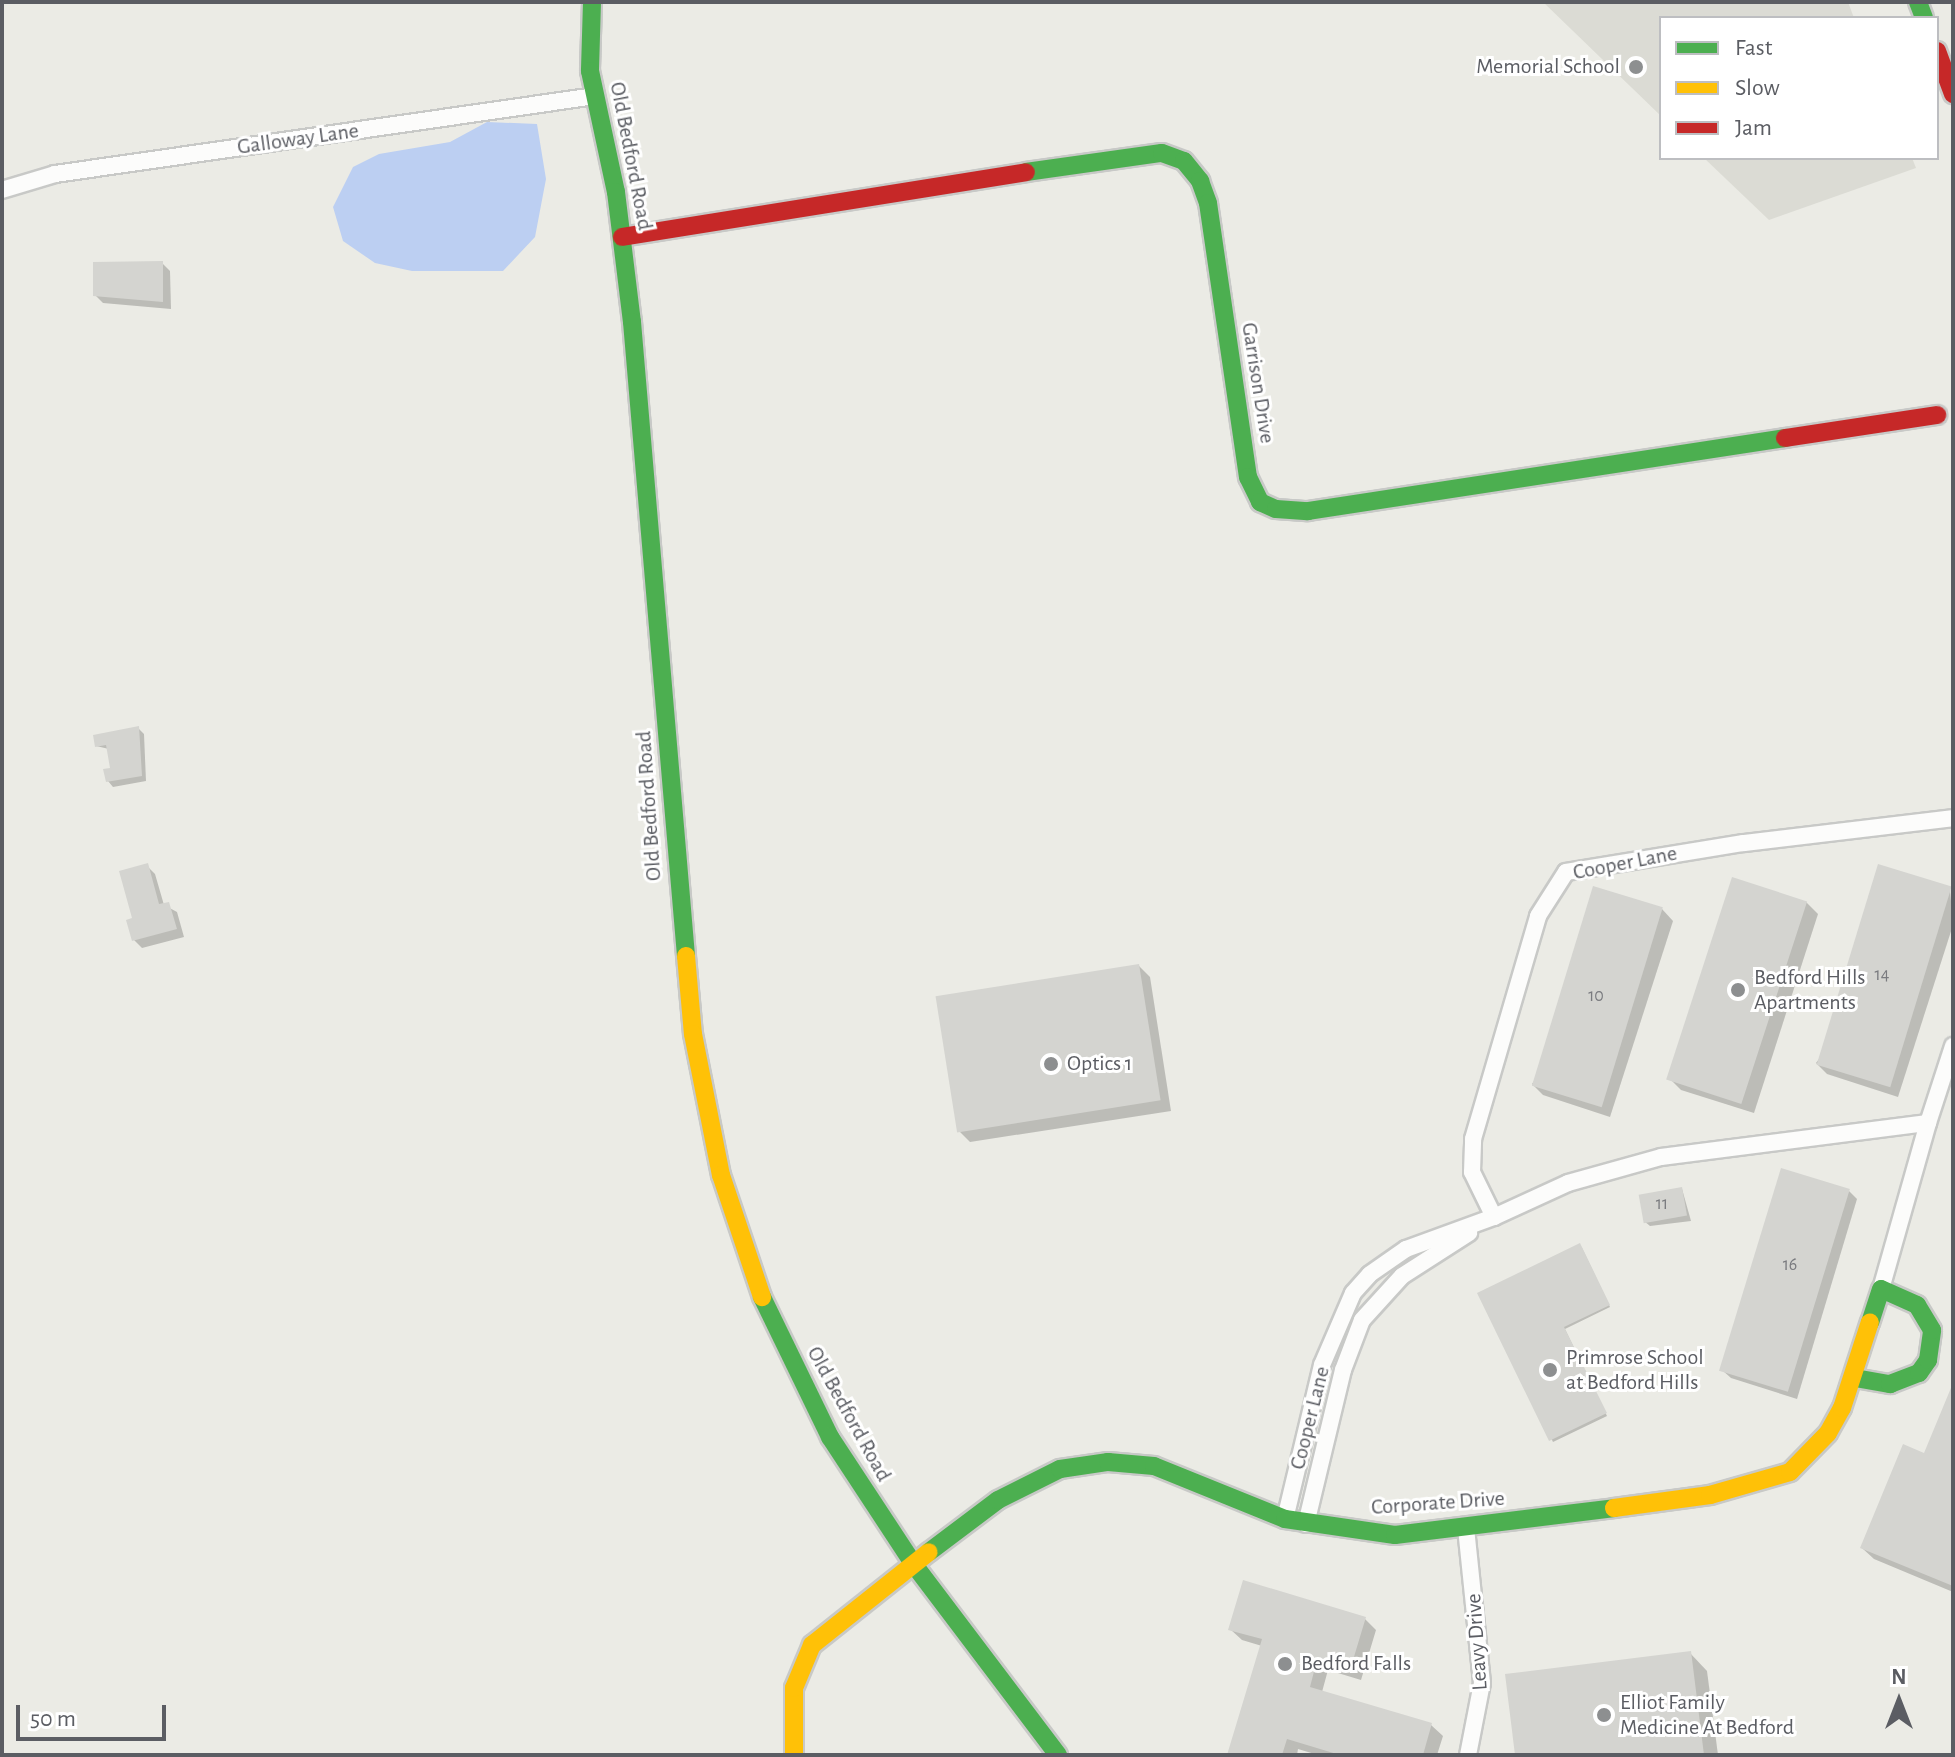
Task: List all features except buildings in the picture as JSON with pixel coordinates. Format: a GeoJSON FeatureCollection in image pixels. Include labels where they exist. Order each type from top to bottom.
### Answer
{"type":"FeatureCollection","features":[{"type":"Feature","properties":{"kind":"street","name":"Old Bedford Road"},"geometry":{"type":"LineString","coordinates":[[592,2],[588,36],[595,96],[622,237],[685,963],[704,1106],[741,1243],[766,1310],[830,1437],[912,1562],[1058,1755]]}},
{"type":"Feature","properties":{"kind":"street"},"geometry":{"type":"LineString","coordinates":[[1939,56],[1953,94]]}},
{"type":"Feature","properties":{"kind":"street","name":"Galloway Lane"},"geometry":{"type":"LineString","coordinates":[[2,190],[55,174],[595,96]]}},
{"type":"Feature","properties":{"kind":"street","name":"Garrison Drive"},"geometry":{"type":"LineString","coordinates":[[622,237],[1138,154],[1162,153],[1184,161],[1200,181],[1208,203],[1248,477],[1260,502],[1276,509],[1308,511],[1937,415]]}},
{"type":"Feature","properties":{"kind":"street","name":"Cooper Lane"},"geometry":{"type":"LineString","coordinates":[[1494,1217],[1472,1172],[1473,1139],[1538,916],[1566,872],[1744,843],[1953,818]]}},
{"type":"Feature","properties":{"kind":"street"},"geometry":{"type":"LineString","coordinates":[[1855,1378],[1890,1384],[1907,1381],[1928,1360],[1932,1346],[1928,1315],[1906,1298],[1881,1289],[1953,1046]]}},
{"type":"Feature","properties":{"kind":"street","name":"Cooper Lane"},"geometry":{"type":"LineString","coordinates":[[1285,1519],[1322,1365],[1353,1293],[1370,1274],[1406,1249],[1494,1217],[1568,1183],[1626,1164],[1928,1123]]}},
{"type":"Feature","properties":{"kind":"street","name":"Cooper Lane"},"geometry":{"type":"LineString","coordinates":[[1306,1524],[1343,1370],[1362,1320],[1402,1276],[1494,1217]]}},
{"type":"Feature","properties":{"kind":"street","name":"Corporate Drive"},"geometry":{"type":"LineString","coordinates":[[912,1562],[998,1500],[1038,1478],[1084,1464],[1154,1466],[1285,1519],[1395,1535],[1466,1528],[1762,1484],[1790,1472],[1828,1433],[1855,1378],[1881,1289]]}},
{"type":"Feature","properties":{"kind":"street","name":"Leavy Drive"},"geometry":{"type":"LineString","coordinates":[[1466,1528],[1482,1683],[1468,1755]]}},
{"type":"Feature","properties":{"kind":"street"},"geometry":{"type":"LineString","coordinates":[[794,1755],[794,1688],[812,1645],[827,1628],[912,1562]]}},
{"type":"Feature","properties":{"kind":"shaded area","name":"Memorial School"},"geometry":{"type":"Polygon","coordinates":[[[1543,2],[1848,2],[1853,16],[1659,16],[1659,114],[1543,2]]]}},
{"type":"Feature","properties":{"kind":"shaded area"},"geometry":{"type":"Polygon","coordinates":[[[1706,160],[1913,160],[1916,168],[1769,220],[1706,160]]]}},
{"type":"Feature","properties":{"kind":"water"},"geometry":{"type":"Polygon","coordinates":[[[487,122],[537,124],[546,179],[535,237],[503,271],[412,271],[375,263],[343,241],[333,207],[353,167],[379,154],[450,142],[487,122]]]}},
{"type":"Feature","properties":{"kind":"traffic: fast"},"geometry":{"type":"LineString","coordinates":[[592,2],[590,71],[616,192],[632,322],[686,956]]}},
{"type":"Feature","properties":{"kind":"traffic: fast"},"geometry":{"type":"LineString","coordinates":[[1918,2],[1923,16]]}},
{"type":"Feature","properties":{"kind":"traffic: fast"},"geometry":{"type":"LineString","coordinates":[[1026,172],[1162,153],[1184,161],[1200,181],[1208,203],[1248,477],[1260,502],[1276,509],[1308,511],[1785,438]]}},
{"type":"Feature","properties":{"kind":"traffic: fast"},"geometry":{"type":"LineString","coordinates":[[1855,1378],[1890,1384],[1919,1373],[1928,1360],[1932,1330],[1917,1305],[1881,1289],[1870,1322]]}},
{"type":"Feature","properties":{"kind":"traffic: fast"},"geometry":{"type":"LineString","coordinates":[[762,1297],[830,1437],[912,1562],[1058,1755]]}},
{"type":"Feature","properties":{"kind":"traffic: fast"},"geometry":{"type":"LineString","coordinates":[[929,1552],[998,1500],[1060,1469],[1108,1462],[1154,1466],[1285,1519],[1395,1535],[1614,1508]]}},
{"type":"Feature","properties":{"kind":"traffic: slow"},"geometry":{"type":"LineString","coordinates":[[686,956],[693,1034],[721,1175],[762,1297]]}},
{"type":"Feature","properties":{"kind":"traffic: slow"},"geometry":{"type":"LineString","coordinates":[[1614,1508],[1710,1495],[1790,1472],[1828,1433],[1842,1408],[1870,1322]]}},
{"type":"Feature","properties":{"kind":"traffic: slow"},"geometry":{"type":"LineString","coordinates":[[794,1755],[794,1688],[812,1645],[929,1552]]}},
{"type":"Feature","properties":{"kind":"traffic: jam"},"geometry":{"type":"LineString","coordinates":[[1939,56],[1953,94]]}},
{"type":"Feature","properties":{"kind":"traffic: jam"},"geometry":{"type":"LineString","coordinates":[[622,237],[1026,172]]}},
{"type":"Feature","properties":{"kind":"traffic: jam"},"geometry":{"type":"LineString","coordinates":[[1785,438],[1937,415]]}},
{"type":"Feature","properties":{"kind":"place","name":"Memorial School"},"geometry":{"type":"Point","coordinates":[1636,67]}},
{"type":"Feature","properties":{"kind":"place","name":"Bedford Hills Apartments"},"geometry":{"type":"Point","coordinates":[1738,990]}},
{"type":"Feature","properties":{"kind":"place","name":"Optics 1"},"geometry":{"type":"Point","coordinates":[1051,1064]}},
{"type":"Feature","properties":{"kind":"place","name":"Primrose School at Bedford Hills"},"geometry":{"type":"Point","coordinates":[1550,1370]}},
{"type":"Feature","properties":{"kind":"place","name":"Bedford Falls"},"geometry":{"type":"Point","coordinates":[1285,1664]}},
{"type":"Feature","properties":{"kind":"place","name":"Elliot Family Medicine At Bedford"},"geometry":{"type":"Point","coordinates":[1604,1715]}}]}
